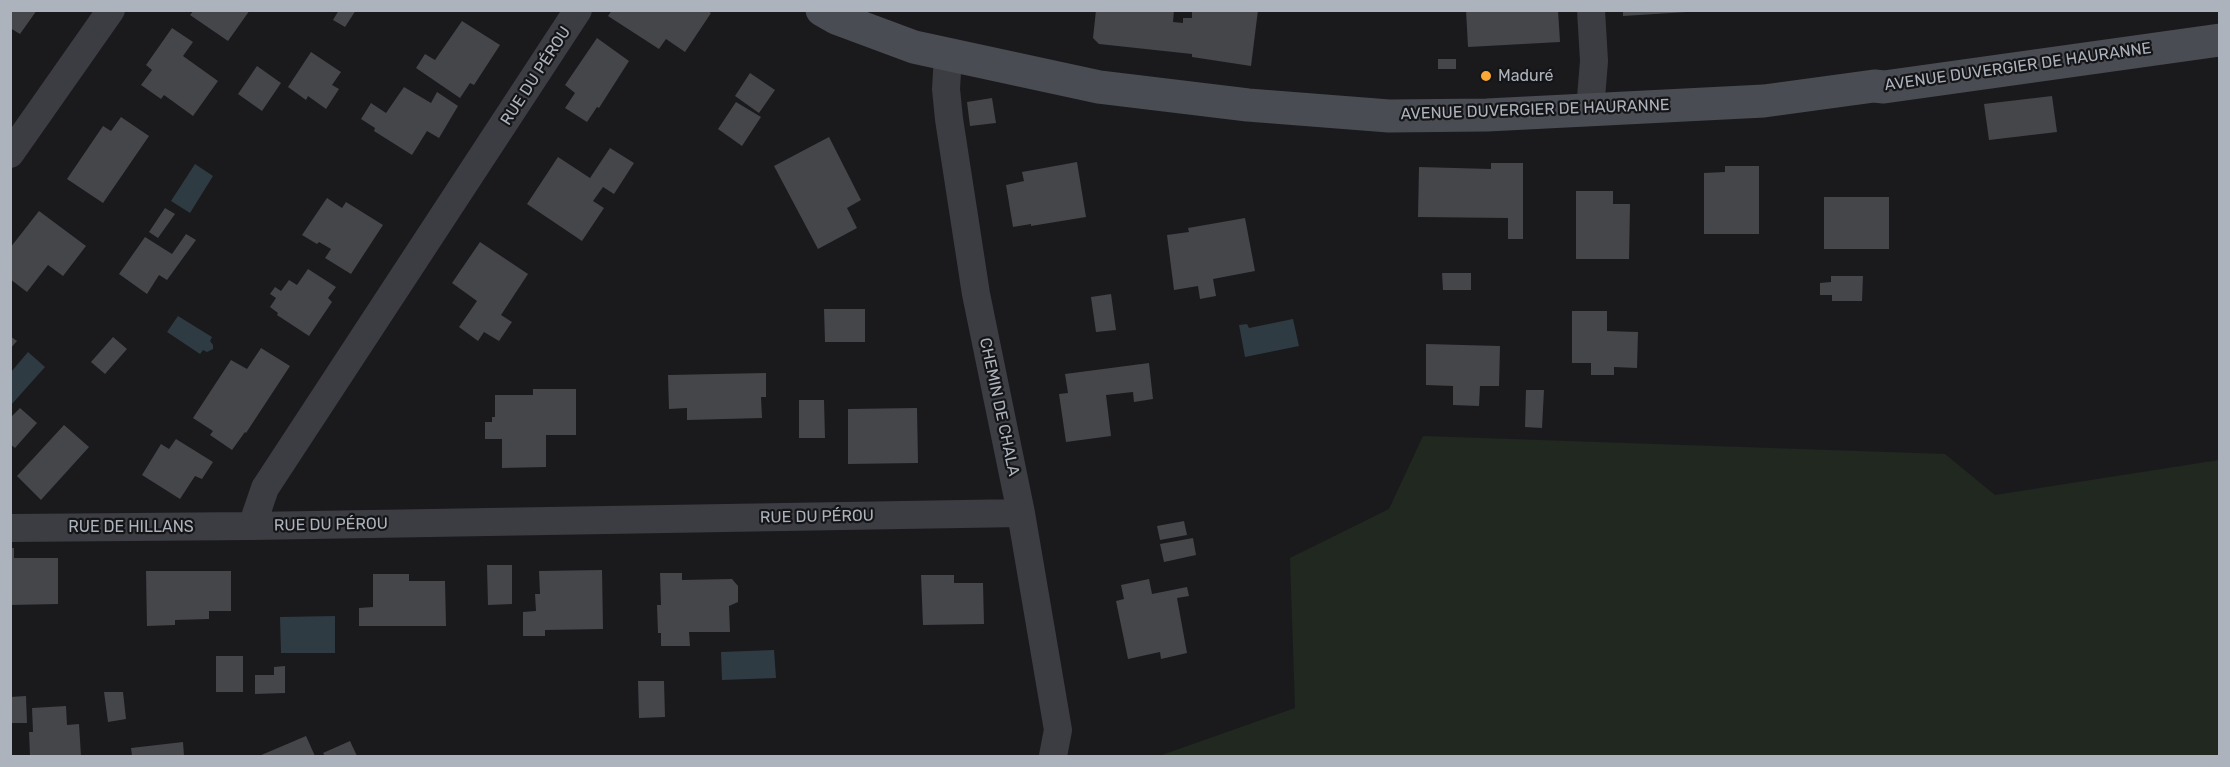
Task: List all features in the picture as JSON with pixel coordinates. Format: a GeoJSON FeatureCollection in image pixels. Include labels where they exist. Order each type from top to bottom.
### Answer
{"type":"FeatureCollection","features":[{"type":"Feature","properties":{"kind":"main road","name":"AVENUE DUVERGIER DE HAURANNE"},"geometry":{"type":"LineString","coordinates":[[822,10],[836,18],[948,56],[1099,87],[1389,116],[1487,115],[1764,101],[1874,86],[1884,87],[2220,40]]}},
{"type":"Feature","properties":{"kind":"street"},"geometry":{"type":"LineString","coordinates":[[10,154],[111,10]]}},
{"type":"Feature","properties":{"kind":"street","name":"RUE DU PÉROU"},"geometry":{"type":"LineString","coordinates":[[578,10],[265,488],[252,526],[1021,513]]}},
{"type":"Feature","properties":{"kind":"street"},"geometry":{"type":"LineString","coordinates":[[1590,10],[1594,61],[1590,110]]}},
{"type":"Feature","properties":{"kind":"street","name":"CHEMIN DE CHALA"},"geometry":{"type":"LineString","coordinates":[[948,56],[946,89],[949,119],[976,294],[1021,513],[1058,730],[1053,756]]}},
{"type":"Feature","properties":{"kind":"street","name":"RUE DE HILLANS"},"geometry":{"type":"LineString","coordinates":[[10,528],[252,526]]}},
{"type":"Feature","properties":{"kind":"shaded area"},"geometry":{"type":"Polygon","coordinates":[[[195,164],[213,176],[190,213],[171,201],[195,164]]]}},
{"type":"Feature","properties":{"kind":"shaded area"},"geometry":{"type":"Polygon","coordinates":[[[178,316],[212,337],[210,341],[213,349],[207,352],[203,350],[200,354],[167,332],[178,316]]]}},
{"type":"Feature","properties":{"kind":"shaded area"},"geometry":{"type":"Polygon","coordinates":[[[1293,319],[1299,346],[1245,357],[1239,325],[1247,324],[1249,328],[1293,319]]]}},
{"type":"Feature","properties":{"kind":"shaded area"},"geometry":{"type":"Polygon","coordinates":[[[28,352],[45,367],[11,405],[11,372],[28,352]]]}},
{"type":"Feature","properties":{"kind":"shaded area"},"geometry":{"type":"Polygon","coordinates":[[[1423,436],[1945,454],[1995,495],[2219,460],[2219,756],[1159,756],[1295,708],[1290,558],[1389,509],[1423,436]]]}},
{"type":"Feature","properties":{"kind":"shaded area"},"geometry":{"type":"Polygon","coordinates":[[[335,616],[335,653],[281,653],[280,617],[335,616]]]}},
{"type":"Feature","properties":{"kind":"shaded area"},"geometry":{"type":"Polygon","coordinates":[[[774,650],[776,678],[722,680],[721,652],[774,650]]]}},
{"type":"Feature","properties":{"kind":"building"},"geometry":{"type":"Polygon","coordinates":[[[10,10],[37,10],[20,34],[10,28],[10,10]]]}},
{"type":"Feature","properties":{"kind":"building"},"geometry":{"type":"Polygon","coordinates":[[[194,10],[250,10],[228,41],[190,15],[194,10]]]}},
{"type":"Feature","properties":{"kind":"building"},"geometry":{"type":"Polygon","coordinates":[[[339,10],[356,10],[345,27],[333,20],[339,10]]]}},
{"type":"Feature","properties":{"kind":"building"},"geometry":{"type":"Polygon","coordinates":[[[612,10],[707,10],[711,13],[685,52],[666,39],[659,49],[608,16],[612,10]]]}},
{"type":"Feature","properties":{"kind":"building"},"geometry":{"type":"Polygon","coordinates":[[[1096,10],[1174,10],[1173,22],[1183,23],[1183,18],[1192,18],[1192,10],[1258,10],[1251,66],[1192,57],[1192,54],[1099,44],[1093,38],[1096,10]]]}},
{"type":"Feature","properties":{"kind":"building"},"geometry":{"type":"Polygon","coordinates":[[[1466,10],[1558,10],[1560,42],[1468,47],[1466,10]]]}},
{"type":"Feature","properties":{"kind":"building"},"geometry":{"type":"Polygon","coordinates":[[[1623,10],[1687,10],[1687,12],[1623,16],[1623,10]]]}},
{"type":"Feature","properties":{"kind":"building"},"geometry":{"type":"Polygon","coordinates":[[[462,21],[500,45],[474,85],[470,83],[460,98],[416,68],[425,54],[435,60],[462,21]]]}},
{"type":"Feature","properties":{"kind":"building"},"geometry":{"type":"Polygon","coordinates":[[[172,28],[193,42],[183,56],[218,81],[193,116],[164,95],[161,99],[141,85],[152,70],[146,65],[172,28]]]}},
{"type":"Feature","properties":{"kind":"building"},"geometry":{"type":"Polygon","coordinates":[[[597,38],[629,61],[599,108],[597,107],[587,122],[565,108],[575,93],[565,85],[597,38]]]}},
{"type":"Feature","properties":{"kind":"building"},"geometry":{"type":"Polygon","coordinates":[[[311,52],[341,72],[332,85],[339,89],[326,109],[308,96],[306,100],[288,87],[311,52]]]}},
{"type":"Feature","properties":{"kind":"building"},"geometry":{"type":"Polygon","coordinates":[[[1438,59],[1456,59],[1456,69],[1438,69],[1438,59]]]}},
{"type":"Feature","properties":{"kind":"building"},"geometry":{"type":"Polygon","coordinates":[[[257,66],[281,83],[262,111],[238,94],[257,66]]]}},
{"type":"Feature","properties":{"kind":"building"},"geometry":{"type":"Polygon","coordinates":[[[750,73],[775,90],[759,113],[735,96],[750,73]]]}},
{"type":"Feature","properties":{"kind":"building"},"geometry":{"type":"Polygon","coordinates":[[[404,87],[431,103],[437,92],[458,106],[439,138],[427,131],[412,155],[374,131],[375,128],[361,119],[371,103],[386,113],[404,87]]]}},
{"type":"Feature","properties":{"kind":"building"},"geometry":{"type":"Polygon","coordinates":[[[2052,96],[2057,132],[1989,140],[1984,104],[2052,96]]]}},
{"type":"Feature","properties":{"kind":"building"},"geometry":{"type":"Polygon","coordinates":[[[992,98],[996,123],[970,126],[967,102],[992,98]]]}},
{"type":"Feature","properties":{"kind":"building"},"geometry":{"type":"Polygon","coordinates":[[[736,102],[761,117],[742,146],[718,129],[736,102]]]}},
{"type":"Feature","properties":{"kind":"building"},"geometry":{"type":"Polygon","coordinates":[[[121,117],[149,136],[103,203],[67,179],[103,126],[111,131],[121,117]]]}},
{"type":"Feature","properties":{"kind":"building"},"geometry":{"type":"Polygon","coordinates":[[[829,137],[861,200],[847,208],[857,228],[818,249],[774,166],[829,137]]]}},
{"type":"Feature","properties":{"kind":"building"},"geometry":{"type":"Polygon","coordinates":[[[610,148],[634,163],[614,194],[603,187],[593,201],[604,208],[582,241],[527,204],[558,157],[590,178],[610,148]]]}},
{"type":"Feature","properties":{"kind":"building"},"geometry":{"type":"Polygon","coordinates":[[[1077,162],[1086,217],[1013,227],[1006,185],[1024,181],[1022,172],[1077,162]]]}},
{"type":"Feature","properties":{"kind":"building"},"geometry":{"type":"Polygon","coordinates":[[[1491,163],[1523,163],[1523,239],[1508,239],[1508,218],[1418,217],[1419,167],[1491,169],[1491,163]]]}},
{"type":"Feature","properties":{"kind":"building"},"geometry":{"type":"Polygon","coordinates":[[[1725,166],[1759,166],[1759,234],[1704,234],[1704,173],[1725,172],[1725,166]]]}},
{"type":"Feature","properties":{"kind":"building"},"geometry":{"type":"Polygon","coordinates":[[[1576,191],[1613,191],[1613,204],[1630,204],[1629,259],[1576,259],[1576,191]]]}},
{"type":"Feature","properties":{"kind":"building"},"geometry":{"type":"Polygon","coordinates":[[[1824,197],[1889,197],[1889,249],[1824,249],[1824,197]]]}},
{"type":"Feature","properties":{"kind":"building"},"geometry":{"type":"Polygon","coordinates":[[[327,198],[342,208],[346,202],[383,225],[351,274],[325,258],[331,249],[302,235],[327,198]]]}},
{"type":"Feature","properties":{"kind":"building"},"geometry":{"type":"Polygon","coordinates":[[[165,208],[175,214],[158,238],[149,232],[165,208]]]}},
{"type":"Feature","properties":{"kind":"building"},"geometry":{"type":"Polygon","coordinates":[[[39,211],[86,246],[63,276],[48,265],[27,292],[10,279],[10,248],[39,211]]]}},
{"type":"Feature","properties":{"kind":"building"},"geometry":{"type":"Polygon","coordinates":[[[1245,218],[1255,271],[1213,279],[1216,296],[1200,299],[1198,286],[1174,290],[1167,235],[1189,232],[1188,228],[1245,218]]]}},
{"type":"Feature","properties":{"kind":"building"},"geometry":{"type":"Polygon","coordinates":[[[186,234],[196,240],[167,280],[159,275],[147,294],[119,274],[145,237],[172,254],[186,234]]]}},
{"type":"Feature","properties":{"kind":"building"},"geometry":{"type":"Polygon","coordinates":[[[480,242],[528,274],[501,315],[512,322],[499,341],[484,332],[478,341],[459,327],[477,301],[452,283],[480,242]]]}},
{"type":"Feature","properties":{"kind":"building"},"geometry":{"type":"Polygon","coordinates":[[[308,269],[336,287],[328,298],[332,302],[309,336],[277,315],[278,313],[270,307],[276,298],[270,294],[275,287],[281,291],[289,280],[297,285],[308,269]]]}},
{"type":"Feature","properties":{"kind":"building"},"geometry":{"type":"Polygon","coordinates":[[[1442,273],[1471,273],[1471,290],[1443,290],[1442,273]]]}},
{"type":"Feature","properties":{"kind":"building"},"geometry":{"type":"Polygon","coordinates":[[[1831,276],[1863,276],[1862,301],[1832,301],[1832,295],[1820,295],[1820,283],[1831,282],[1831,276]]]}},
{"type":"Feature","properties":{"kind":"building"},"geometry":{"type":"Polygon","coordinates":[[[1111,294],[1116,330],[1096,332],[1091,297],[1111,294]]]}},
{"type":"Feature","properties":{"kind":"building"},"geometry":{"type":"Polygon","coordinates":[[[824,309],[865,309],[865,342],[825,342],[824,309]]]}},
{"type":"Feature","properties":{"kind":"building"},"geometry":{"type":"Polygon","coordinates":[[[1572,311],[1607,311],[1607,331],[1638,332],[1637,368],[1614,367],[1614,375],[1591,375],[1591,363],[1572,363],[1572,311]]]}},
{"type":"Feature","properties":{"kind":"building"},"geometry":{"type":"Polygon","coordinates":[[[10,336],[17,341],[10,349],[10,336]]]}},
{"type":"Feature","properties":{"kind":"building"},"geometry":{"type":"Polygon","coordinates":[[[113,337],[127,349],[105,374],[91,362],[113,337]]]}},
{"type":"Feature","properties":{"kind":"building"},"geometry":{"type":"Polygon","coordinates":[[[1426,344],[1500,346],[1499,386],[1480,386],[1479,406],[1453,405],[1453,386],[1426,385],[1426,344]]]}},
{"type":"Feature","properties":{"kind":"building"},"geometry":{"type":"Polygon","coordinates":[[[261,348],[290,366],[246,433],[232,450],[210,435],[213,431],[193,418],[231,360],[247,369],[261,348]]]}},
{"type":"Feature","properties":{"kind":"building"},"geometry":{"type":"Polygon","coordinates":[[[1149,363],[1153,399],[1134,402],[1133,392],[1106,395],[1111,436],[1066,442],[1059,394],[1068,393],[1065,374],[1149,363]]]}},
{"type":"Feature","properties":{"kind":"building"},"geometry":{"type":"Polygon","coordinates":[[[766,373],[766,397],[761,397],[762,418],[687,420],[687,408],[669,409],[668,375],[766,373]]]}},
{"type":"Feature","properties":{"kind":"building"},"geometry":{"type":"Polygon","coordinates":[[[533,389],[576,389],[576,435],[546,435],[546,467],[502,468],[502,439],[485,439],[485,422],[492,422],[492,417],[495,417],[495,395],[533,395],[533,389]]]}},
{"type":"Feature","properties":{"kind":"building"},"geometry":{"type":"Polygon","coordinates":[[[1526,390],[1544,390],[1542,428],[1525,427],[1526,390]]]}},
{"type":"Feature","properties":{"kind":"building"},"geometry":{"type":"Polygon","coordinates":[[[799,400],[824,400],[825,438],[799,438],[799,400]]]}},
{"type":"Feature","properties":{"kind":"building"},"geometry":{"type":"Polygon","coordinates":[[[20,408],[37,423],[15,448],[10,444],[10,418],[20,408]]]}},
{"type":"Feature","properties":{"kind":"building"},"geometry":{"type":"Polygon","coordinates":[[[917,408],[918,463],[848,464],[848,409],[917,408]]]}},
{"type":"Feature","properties":{"kind":"building"},"geometry":{"type":"Polygon","coordinates":[[[64,425],[89,447],[41,500],[17,476],[64,425]]]}},
{"type":"Feature","properties":{"kind":"building"},"geometry":{"type":"Polygon","coordinates":[[[176,439],[213,462],[202,479],[195,476],[180,499],[142,475],[161,444],[169,449],[176,439]]]}},
{"type":"Feature","properties":{"kind":"building"},"geometry":{"type":"Polygon","coordinates":[[[1184,521],[1187,535],[1160,540],[1157,526],[1184,521]]]}},
{"type":"Feature","properties":{"kind":"building"},"geometry":{"type":"Polygon","coordinates":[[[1193,538],[1196,555],[1164,562],[1160,544],[1193,538]]]}},
{"type":"Feature","properties":{"kind":"building"},"geometry":{"type":"Polygon","coordinates":[[[10,548],[14,548],[14,558],[58,558],[58,604],[10,605],[10,548]]]}},
{"type":"Feature","properties":{"kind":"building"},"geometry":{"type":"Polygon","coordinates":[[[487,565],[512,565],[512,604],[488,605],[487,565]]]}},
{"type":"Feature","properties":{"kind":"building"},"geometry":{"type":"Polygon","coordinates":[[[602,570],[603,629],[545,630],[545,636],[523,636],[523,612],[536,611],[535,594],[540,594],[539,571],[602,570]]]}},
{"type":"Feature","properties":{"kind":"building"},"geometry":{"type":"Polygon","coordinates":[[[146,571],[231,571],[231,611],[209,611],[209,619],[175,620],[175,625],[147,626],[146,571]]]}},
{"type":"Feature","properties":{"kind":"building"},"geometry":{"type":"Polygon","coordinates":[[[660,573],[682,573],[682,580],[732,579],[738,586],[738,602],[729,606],[730,632],[689,632],[690,646],[661,646],[657,605],[661,605],[660,573]]]}},
{"type":"Feature","properties":{"kind":"building"},"geometry":{"type":"Polygon","coordinates":[[[373,574],[409,574],[409,581],[445,581],[446,626],[359,626],[359,608],[373,607],[373,574]]]}},
{"type":"Feature","properties":{"kind":"building"},"geometry":{"type":"Polygon","coordinates":[[[921,575],[954,575],[954,583],[983,583],[984,624],[923,625],[921,575]]]}},
{"type":"Feature","properties":{"kind":"building"},"geometry":{"type":"Polygon","coordinates":[[[1149,579],[1152,594],[1187,587],[1189,596],[1177,598],[1187,653],[1161,659],[1160,652],[1128,659],[1116,601],[1124,599],[1121,585],[1149,579]]]}},
{"type":"Feature","properties":{"kind":"building"},"geometry":{"type":"Polygon","coordinates":[[[216,656],[243,656],[243,692],[216,692],[216,656]]]}},
{"type":"Feature","properties":{"kind":"building"},"geometry":{"type":"Polygon","coordinates":[[[285,666],[285,693],[255,694],[255,675],[274,675],[274,667],[285,666]]]}},
{"type":"Feature","properties":{"kind":"building"},"geometry":{"type":"Polygon","coordinates":[[[638,681],[664,681],[665,717],[639,718],[638,681]]]}},
{"type":"Feature","properties":{"kind":"building"},"geometry":{"type":"Polygon","coordinates":[[[104,692],[123,692],[126,719],[108,722],[104,692]]]}},
{"type":"Feature","properties":{"kind":"building"},"geometry":{"type":"Polygon","coordinates":[[[26,696],[27,723],[10,723],[10,697],[26,696]]]}},
{"type":"Feature","properties":{"kind":"building"},"geometry":{"type":"Polygon","coordinates":[[[66,706],[67,725],[79,724],[81,756],[30,756],[29,732],[33,732],[32,708],[66,706]]]}},
{"type":"Feature","properties":{"kind":"building"},"geometry":{"type":"Polygon","coordinates":[[[306,736],[315,756],[259,756],[306,736]]]}},
{"type":"Feature","properties":{"kind":"building"},"geometry":{"type":"Polygon","coordinates":[[[350,741],[357,756],[325,756],[323,753],[350,741]]]}},
{"type":"Feature","properties":{"kind":"building"},"geometry":{"type":"Polygon","coordinates":[[[183,742],[184,756],[132,756],[131,748],[183,742]]]}},
{"type":"Feature","properties":{"kind":"place","name":"Maduré"},"geometry":{"type":"Point","coordinates":[1486,76]}}]}
